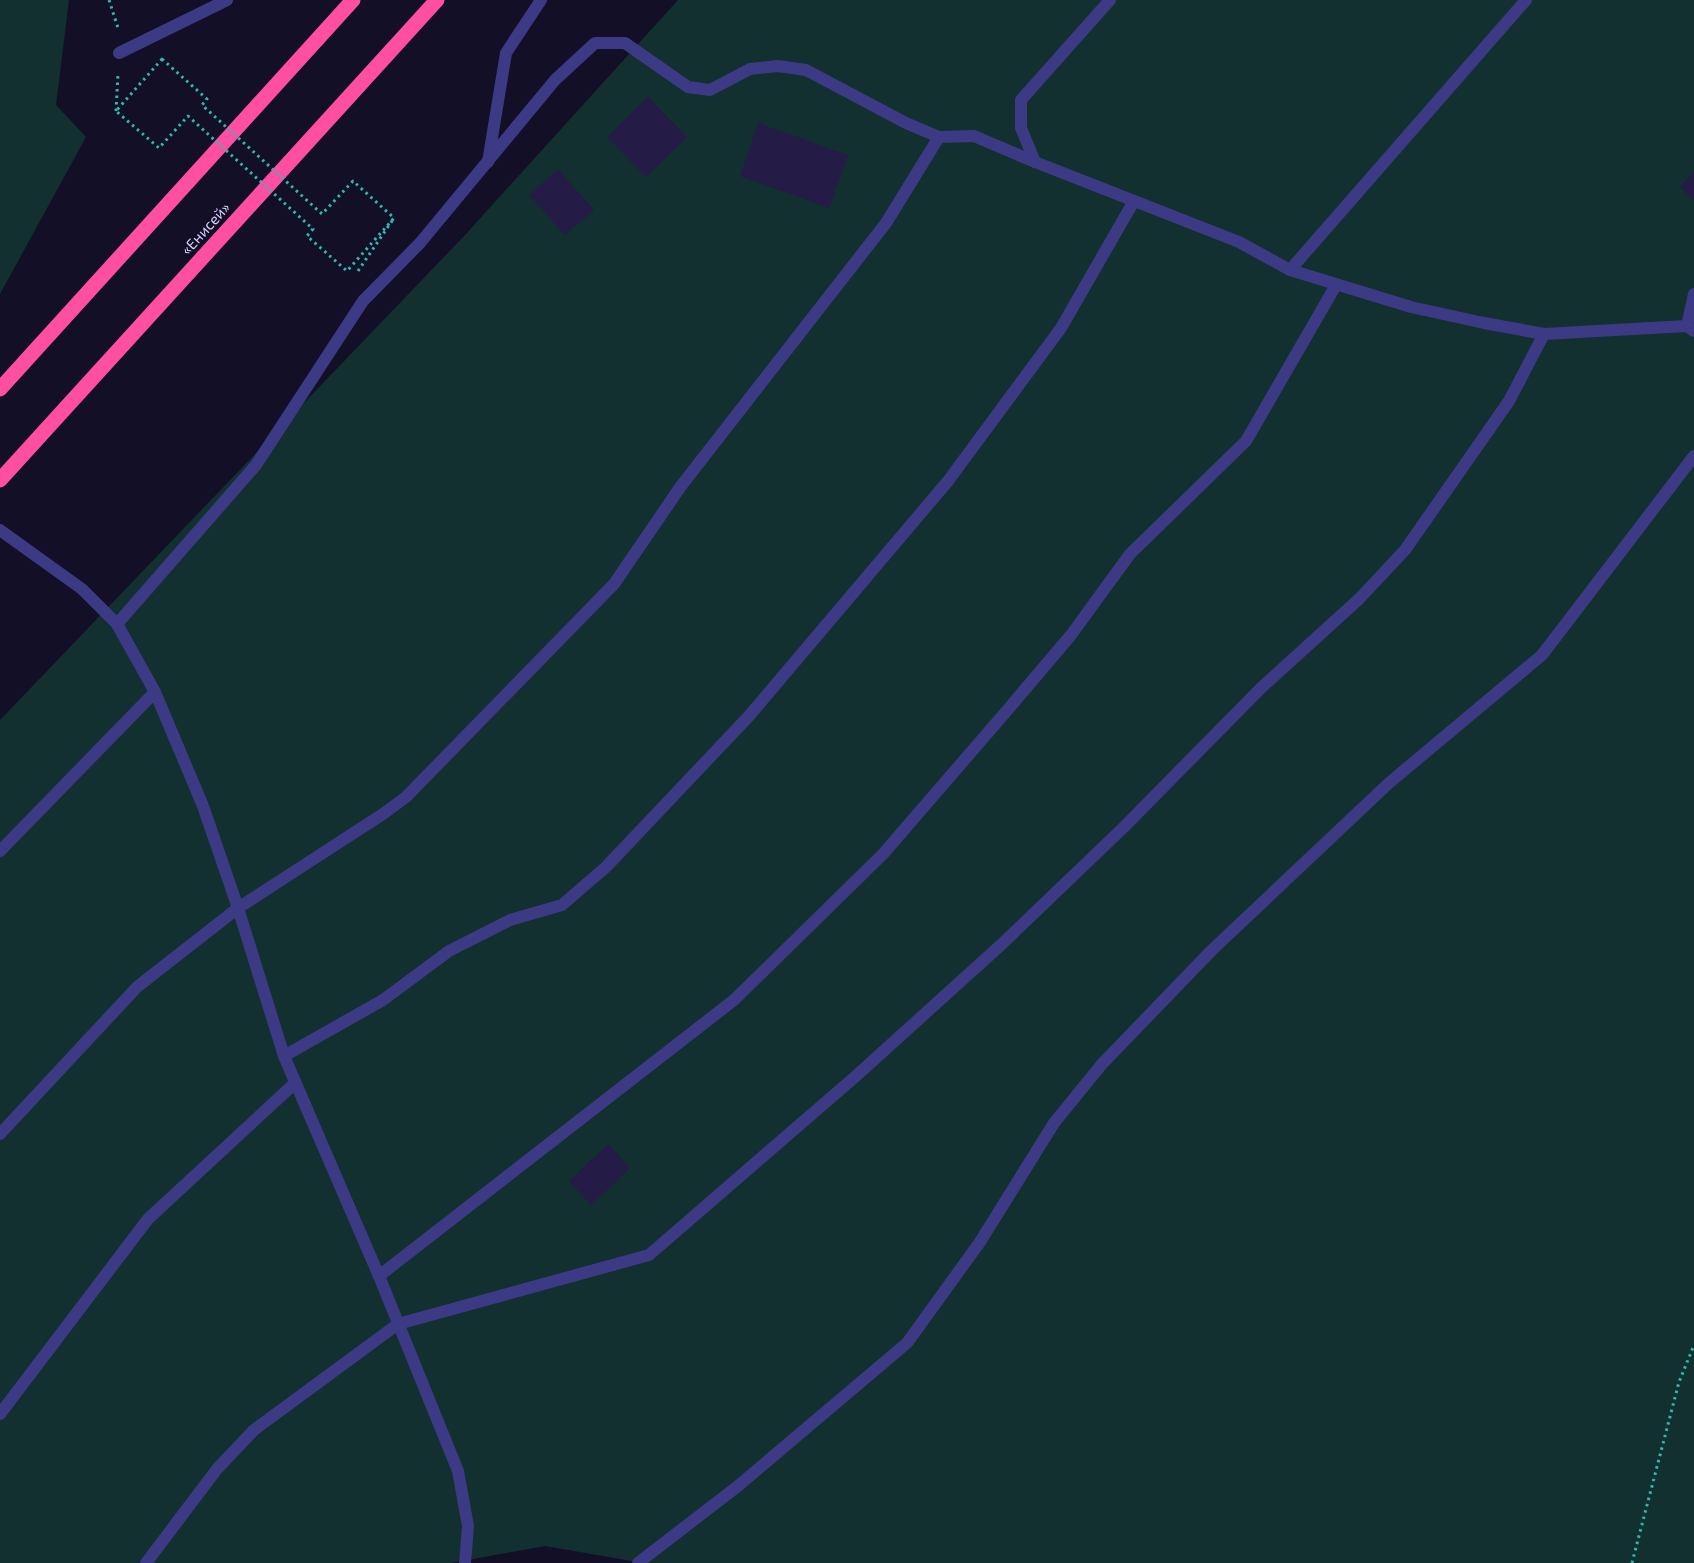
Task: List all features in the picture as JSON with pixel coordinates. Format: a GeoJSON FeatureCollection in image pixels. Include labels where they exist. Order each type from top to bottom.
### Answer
{"type":"FeatureCollection","features":[{"type":"Feature","properties":{"kind":"highway"},"geometry":{"type":"LineString","coordinates":[[0,389],[353,0]]}},
{"type":"Feature","properties":{"kind":"highway","name":"«Енисей»"},"geometry":{"type":"LineString","coordinates":[[0,480],[437,0]]}},
{"type":"Feature","properties":{"kind":"street"},"geometry":{"type":"LineString","coordinates":[[119,53],[227,0]]}},
{"type":"Feature","properties":{"kind":"street"},"geometry":{"type":"LineString","coordinates":[[488,162],[506,53],[541,0]]}},
{"type":"Feature","properties":{"kind":"street"},"geometry":{"type":"LineString","coordinates":[[1035,162],[1021,128],[1021,100],[1110,0]]}},
{"type":"Feature","properties":{"kind":"street"},"geometry":{"type":"LineString","coordinates":[[1290,270],[1526,0]]}},
{"type":"Feature","properties":{"kind":"street"},"geometry":{"type":"LineString","coordinates":[[116,624],[256,465],[362,301],[420,243],[556,80],[595,43],[625,43],[688,88],[710,90],[750,69],[778,66],[806,70],[906,123],[939,137],[974,136],[1238,242],[1290,270],[1411,308],[1544,334],[1690,328],[1694,294]]}},
{"type":"Feature","properties":{"kind":"street"},"geometry":{"type":"LineString","coordinates":[[0,1134],[137,987],[238,908],[383,814],[406,797],[614,584],[681,486],[886,222],[939,137]]}},
{"type":"Feature","properties":{"kind":"street"},"geometry":{"type":"LineString","coordinates":[[284,1056],[383,1000],[449,951],[510,920],[562,905],[606,867],[749,716],[948,481],[1061,328],[1134,201]]}},
{"type":"Feature","properties":{"kind":"street"},"geometry":{"type":"LineString","coordinates":[[379,1276],[734,1000],[883,854],[1071,634],[1130,554],[1246,441],[1336,284]]}},
{"type":"Feature","properties":{"kind":"street"},"geometry":{"type":"LineString","coordinates":[[146,1563],[217,1469],[254,1430],[398,1324],[649,1255],[856,1076],[1003,943],[1124,827],[1261,688],[1358,599],[1405,550],[1509,401],[1544,334]]}},
{"type":"Feature","properties":{"kind":"street"},"geometry":{"type":"LineString","coordinates":[[638,1563],[738,1486],[907,1343],[980,1242],[1054,1123],[1102,1064],[1212,950],[1389,783],[1542,655],[1694,456]]}},
{"type":"Feature","properties":{"kind":"street"},"geometry":{"type":"LineString","coordinates":[[0,530],[82,589],[116,624],[155,692],[203,806],[238,908],[284,1056],[379,1276],[458,1471],[468,1526],[465,1563]]}},
{"type":"Feature","properties":{"kind":"street"},"geometry":{"type":"LineString","coordinates":[[0,851],[155,692]]}},
{"type":"Feature","properties":{"kind":"street"},"geometry":{"type":"LineString","coordinates":[[0,1414],[148,1219],[295,1083]]}},
{"type":"Feature","properties":{"kind":"path"},"geometry":{"type":"LineString","coordinates":[[162,59],[207,99],[202,105],[207,110],[322,214],[353,180],[394,218],[347,271],[307,236],[313,230],[188,116],[159,148],[116,110],[162,59]]}},
{"type":"Feature","properties":{"kind":"path"},"geometry":{"type":"LineString","coordinates":[[353,278],[394,218]]}},
{"type":"Feature","properties":{"kind":"path"},"geometry":{"type":"LineString","coordinates":[[1632,1563],[1679,1382],[1694,1345]]}},
{"type":"Feature","properties":{"kind":"green space"},"geometry":{"type":"Polygon","coordinates":[[[0,0],[69,0],[56,105],[86,137],[0,294],[0,0]]]}},
{"type":"Feature","properties":{"kind":"green space"},"geometry":{"type":"Polygon","coordinates":[[[678,0],[1694,0],[1694,1563],[643,1563],[545,1546],[451,1563],[0,1563],[0,720],[465,235],[678,0]]]}},
{"type":"Feature","properties":{"kind":"building"},"geometry":{"type":"Polygon","coordinates":[[[648,97],[687,137],[646,177],[607,137],[648,97]]]}},
{"type":"Feature","properties":{"kind":"building"},"geometry":{"type":"Polygon","coordinates":[[[758,123],[848,155],[829,208],[740,176],[758,123]]]}},
{"type":"Feature","properties":{"kind":"building"},"geometry":{"type":"Polygon","coordinates":[[[558,169],[594,210],[565,235],[529,195],[558,169]]]}},
{"type":"Feature","properties":{"kind":"building"},"geometry":{"type":"Polygon","coordinates":[[[1694,172],[1694,201],[1680,187],[1694,172]]]}},
{"type":"Feature","properties":{"kind":"building"},"geometry":{"type":"Polygon","coordinates":[[[608,1144],[630,1168],[591,1205],[569,1181],[608,1144]]]}}]}
